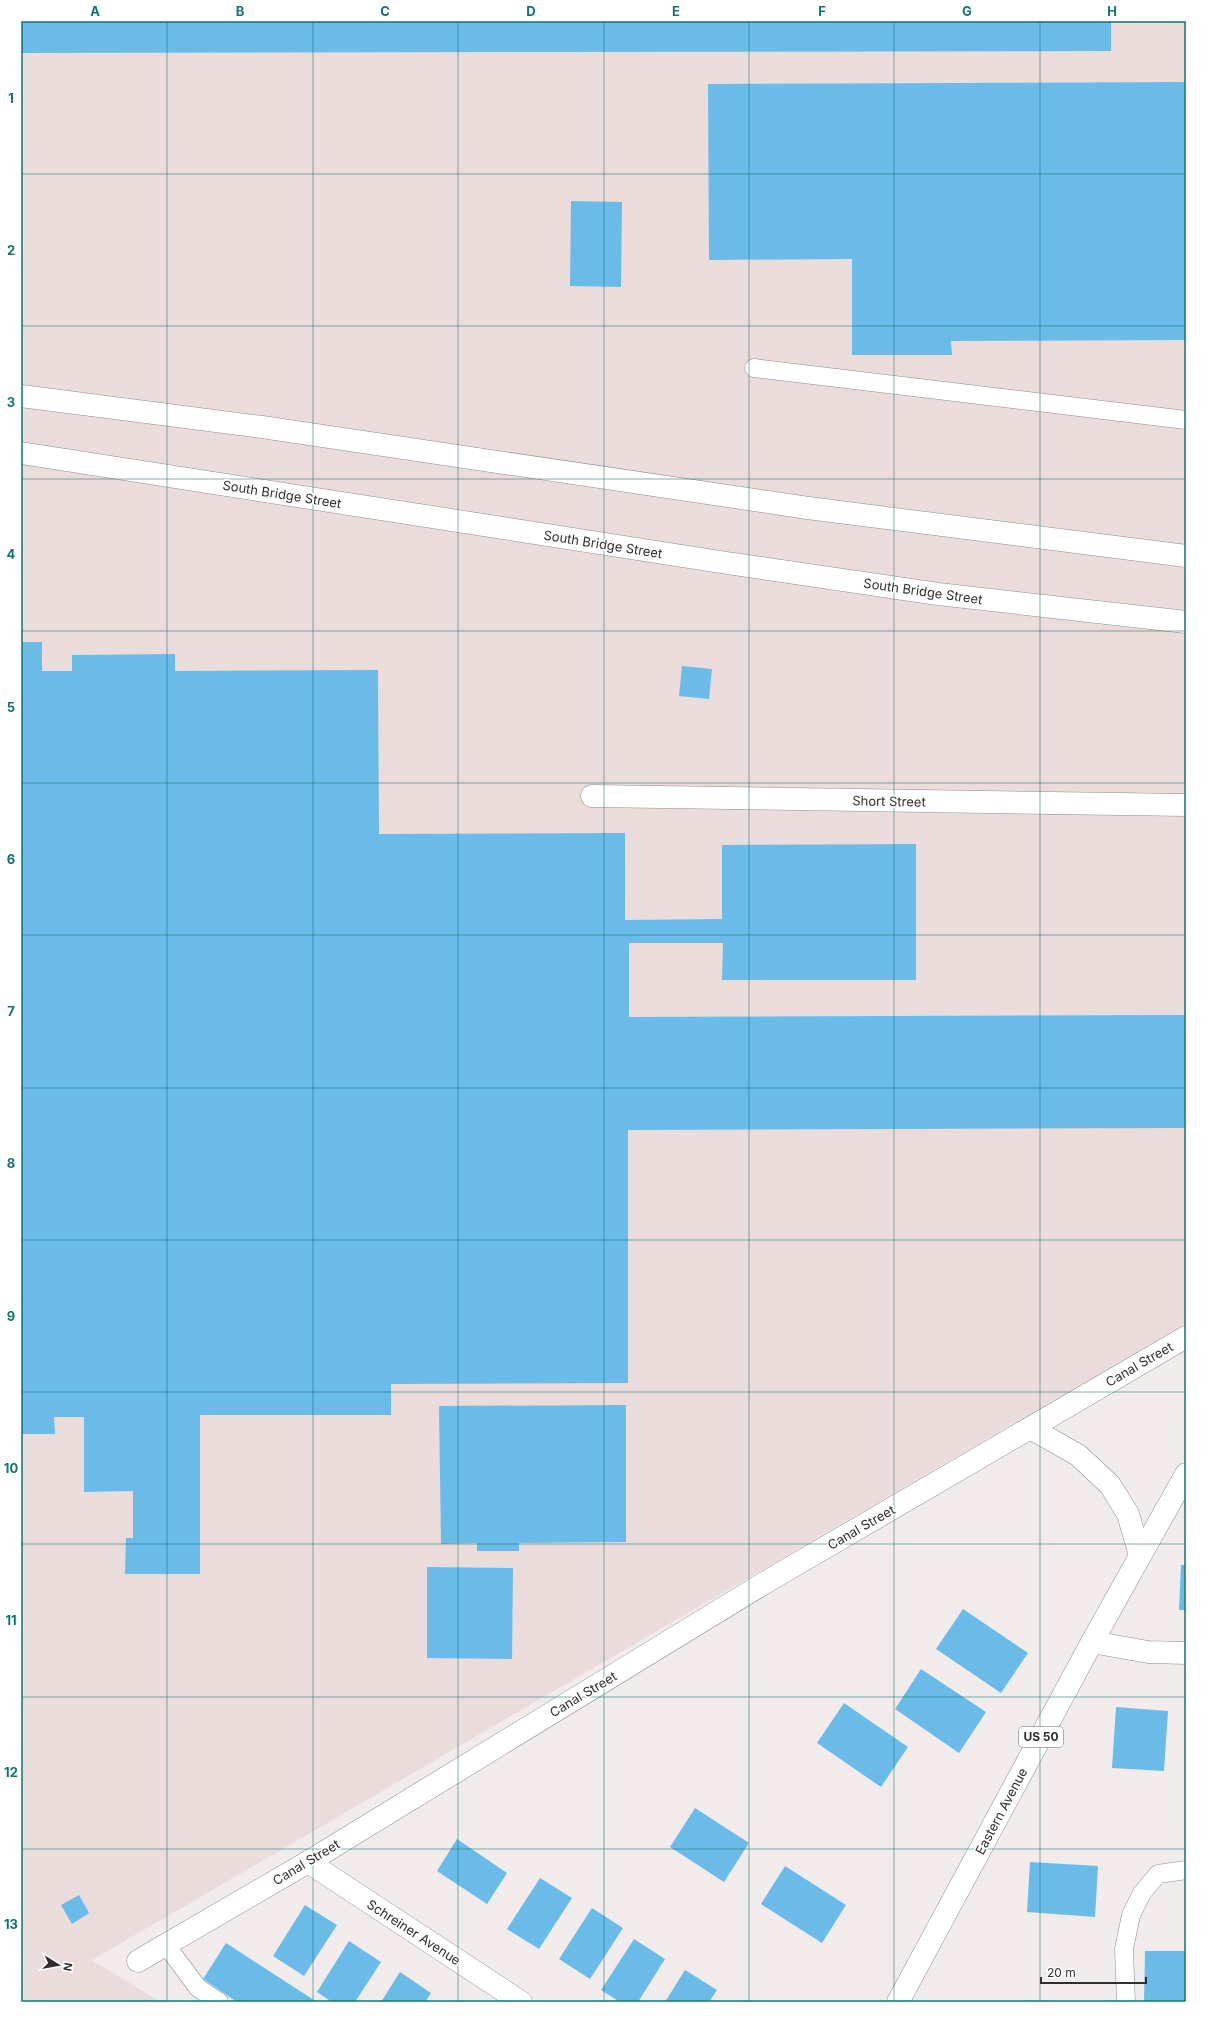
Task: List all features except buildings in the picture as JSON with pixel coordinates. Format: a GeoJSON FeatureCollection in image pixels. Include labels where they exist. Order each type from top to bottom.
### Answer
{"type":"FeatureCollection","features":[{"type":"Feature","properties":{"kind":"main road"},"geometry":{"type":"LineString","coordinates":[[21,396],[270,428],[808,508],[1186,556]]}},
{"type":"Feature","properties":{"kind":"main road","name":"South Bridge Street"},"geometry":{"type":"LineString","coordinates":[[21,453],[938,594],[1186,622]]}},
{"type":"Feature","properties":{"kind":"main road","name":"Short Street"},"geometry":{"type":"LineString","coordinates":[[592,796],[1186,806]]}},
{"type":"Feature","properties":{"kind":"main road","name":"Canal Street"},"geometry":{"type":"LineString","coordinates":[[138,1961],[308,1862],[766,1582],[1186,1337]]}},
{"type":"Feature","properties":{"kind":"main road"},"geometry":{"type":"LineString","coordinates":[[1030,1428],[1078,1455],[1110,1485],[1128,1514],[1140,1555]]}},
{"type":"Feature","properties":{"kind":"main road","name":"Eastern Avenue"},"geometry":{"type":"LineString","coordinates":[[898,2002],[1092,1642],[1186,1474]]}},
{"type":"Feature","properties":{"kind":"main road"},"geometry":{"type":"LineString","coordinates":[[1092,1642],[1148,1652],[1186,1652]]}},
{"type":"Feature","properties":{"kind":"main road","name":"Schreiner Avenue"},"geometry":{"type":"LineString","coordinates":[[308,1862],[521,2002]]}},
{"type":"Feature","properties":{"kind":"lane"},"geometry":{"type":"LineString","coordinates":[[754,368],[1186,420]]}},
{"type":"Feature","properties":{"kind":"lane"},"geometry":{"type":"LineString","coordinates":[[1126,2002],[1124,1949],[1131,1915],[1142,1893],[1158,1874],[1186,1870]]}},
{"type":"Feature","properties":{"kind":"lane"},"geometry":{"type":"LineString","coordinates":[[166,1945],[198,1988],[219,2002]]}},
{"type":"Feature","properties":{"kind":"shaded area"},"geometry":{"type":"Polygon","coordinates":[[[21,21],[1186,21],[1186,1323],[92,1960],[161,2002],[21,2002],[21,21]]]}}]}
